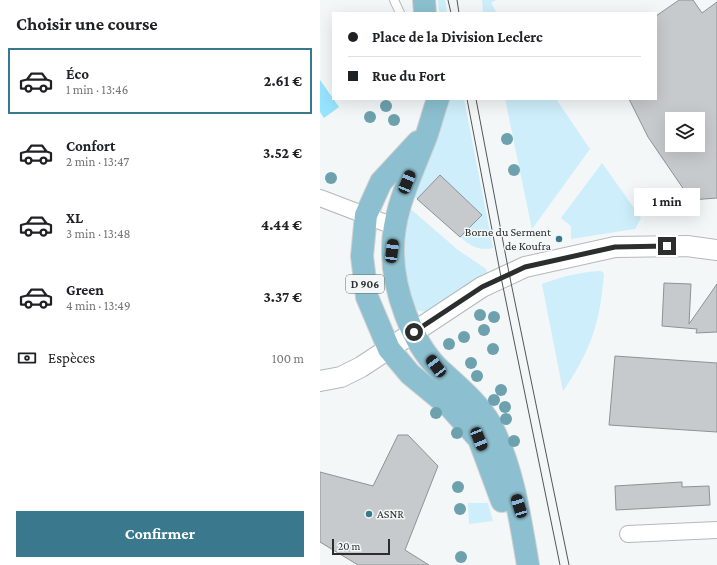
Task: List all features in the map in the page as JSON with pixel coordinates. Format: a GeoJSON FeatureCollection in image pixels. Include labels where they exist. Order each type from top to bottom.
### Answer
{"type":"FeatureCollection","features":[{"type":"Feature","properties":{"kind":"main road"},"geometry":{"type":"LineString","coordinates":[[424,0],[426,12]]}},
{"type":"Feature","properties":{"kind":"main road","name":"D 906"},"geometry":{"type":"LineString","coordinates":[[438,100],[427,133],[402,195],[392,251],[396,290],[414,332],[436,366],[468,396],[490,424],[504,457],[519,506],[528,565]]}},
{"type":"Feature","properties":{"kind":"main road","name":"D 906"},"geometry":{"type":"LineString","coordinates":[[427,133],[381,182],[366,215],[362,256],[366,297],[389,349],[410,374],[450,407],[479,439],[500,490],[519,565]]}},
{"type":"Feature","properties":{"kind":"street"},"geometry":{"type":"LineString","coordinates":[[320,198],[396,227]]}},
{"type":"Feature","properties":{"kind":"street"},"geometry":{"type":"LineString","coordinates":[[320,381],[341,377],[389,349],[501,277],[525,267],[615,247],[687,246],[717,250]]}},
{"type":"Feature","properties":{"kind":"street"},"geometry":{"type":"LineString","coordinates":[[628,534],[717,530]]}},
{"type":"Feature","properties":{"kind":"lane"},"geometry":{"type":"LineString","coordinates":[[394,0],[400,12]]}},
{"type":"Feature","properties":{"kind":"shaded area"},"geometry":{"type":"Polygon","coordinates":[[[438,0],[445,0],[447,12],[439,12],[438,0]]]}},
{"type":"Feature","properties":{"kind":"shaded area"},"geometry":{"type":"Polygon","coordinates":[[[482,0],[496,0],[491,3],[496,12],[483,12],[482,0]]]}},
{"type":"Feature","properties":{"kind":"shaded area"},"geometry":{"type":"Polygon","coordinates":[[[446,100],[464,100],[493,248],[483,249],[475,247],[460,237],[482,215],[440,176],[417,199],[412,194],[446,100]]]}},
{"type":"Feature","properties":{"kind":"shaded area"},"geometry":{"type":"Polygon","coordinates":[[[505,100],[557,100],[590,149],[532,229],[505,100]]]}},
{"type":"Feature","properties":{"kind":"shaded area"},"geometry":{"type":"Polygon","coordinates":[[[602,163],[641,218],[635,229],[571,239],[571,226],[561,218],[602,163]]]}},
{"type":"Feature","properties":{"kind":"shaded area"},"geometry":{"type":"Polygon","coordinates":[[[407,206],[458,250],[486,269],[488,276],[427,312],[419,311],[413,307],[407,289],[401,253],[407,206]]]}},
{"type":"Feature","properties":{"kind":"shaded area"},"geometry":{"type":"Polygon","coordinates":[[[600,271],[604,273],[597,321],[581,362],[563,391],[542,284],[570,275],[600,271]]]}},
{"type":"Feature","properties":{"kind":"shaded area"},"geometry":{"type":"Polygon","coordinates":[[[468,503],[488,503],[493,521],[469,524],[468,503]]]}},
{"type":"Feature","properties":{"kind":"water"},"geometry":{"type":"Polygon","coordinates":[[[320,80],[332,97],[332,100],[334,100],[339,107],[324,118],[320,112],[320,80]]]}},
{"type":"Feature","properties":{"kind":"building"},"geometry":{"type":"Polygon","coordinates":[[[679,0],[693,0],[702,13],[717,2],[717,198],[691,200],[648,137],[630,100],[657,100],[657,15],[679,0]]]}},
{"type":"Feature","properties":{"kind":"building"},"geometry":{"type":"Polygon","coordinates":[[[440,175],[482,215],[460,237],[417,199],[440,175]]]}},
{"type":"Feature","properties":{"kind":"building"},"geometry":{"type":"Polygon","coordinates":[[[664,283],[691,284],[689,324],[717,284],[717,332],[696,333],[697,329],[662,326],[664,283]]]}},
{"type":"Feature","properties":{"kind":"building"},"geometry":{"type":"Polygon","coordinates":[[[615,356],[717,363],[717,432],[609,425],[615,356]]]}},
{"type":"Feature","properties":{"kind":"building","name":"ASNR"},"geometry":{"type":"Polygon","coordinates":[[[398,435],[408,435],[438,466],[405,550],[429,565],[358,565],[320,542],[320,472],[373,486],[398,435]]]}},
{"type":"Feature","properties":{"kind":"building"},"geometry":{"type":"Polygon","coordinates":[[[682,482],[682,487],[709,486],[710,505],[616,510],[615,486],[682,482]]]}},
{"type":"Feature","properties":{"kind":"tram line"},"geometry":{"type":"LineString","coordinates":[[448,0],[451,12]]}},
{"type":"Feature","properties":{"kind":"tram line"},"geometry":{"type":"LineString","coordinates":[[457,0],[459,12]]}},
{"type":"Feature","properties":{"kind":"tram line"},"geometry":{"type":"LineString","coordinates":[[467,100],[501,277],[560,565]]}},
{"type":"Feature","properties":{"kind":"tram line"},"geometry":{"type":"LineString","coordinates":[[476,100],[509,273],[569,565]]}},
{"type":"Feature","properties":{"kind":"place","name":"Borne du Serment de Koufra"},"geometry":{"type":"Point","coordinates":[559,239]}},
{"type":"Feature","properties":{"kind":"place","name":"ASNR"},"geometry":{"type":"Point","coordinates":[369,514]}},
{"type":"Feature","properties":{"kind":"route"},"geometry":{"type":"LineString","coordinates":[[414,332],[482,287],[525,267],[615,247],[667,246]]}}]}
